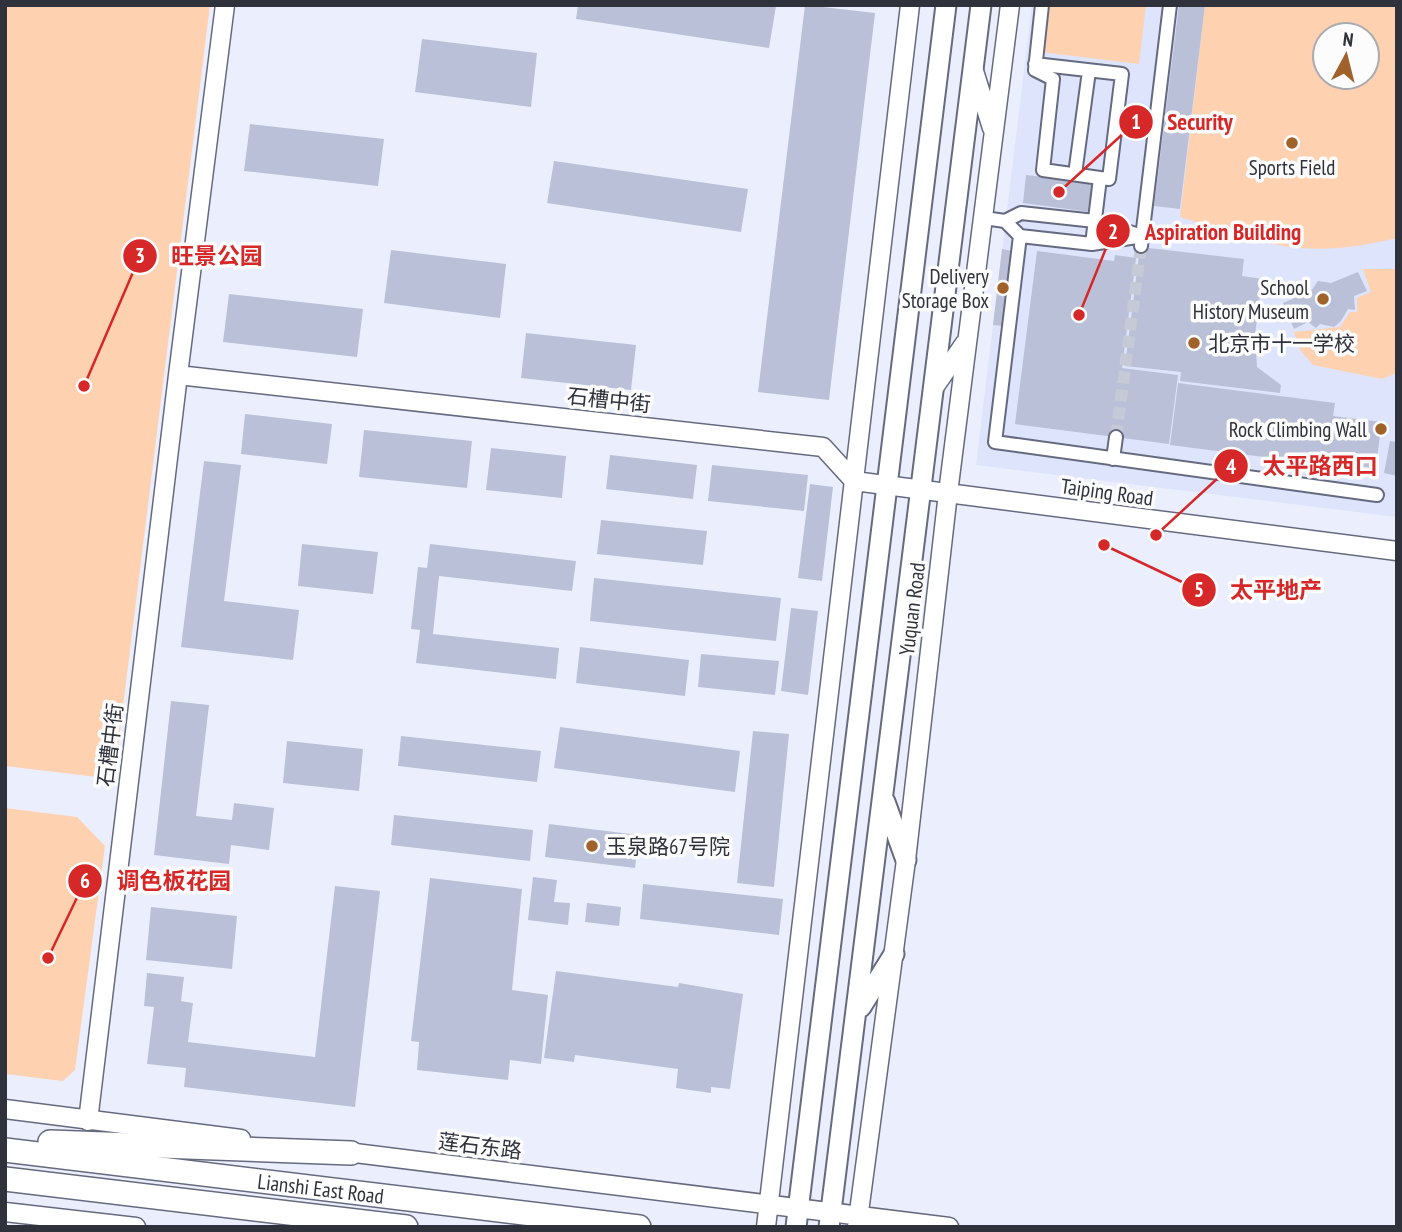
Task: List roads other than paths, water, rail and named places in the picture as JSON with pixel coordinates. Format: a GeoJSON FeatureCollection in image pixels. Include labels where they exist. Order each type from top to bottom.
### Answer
{"type":"FeatureCollection","features":[{"type":"Feature","properties":{"kind":"highway"},"geometry":{"type":"LineString","coordinates":[[5,1141],[351,1153]]}},
{"type":"Feature","properties":{"kind":"highway","name":"Lianshi East Road"},"geometry":{"type":"LineString","coordinates":[[5,1150],[639,1227]]}},
{"type":"Feature","properties":{"kind":"highway","name":"Lianshi East Road"},"geometry":{"type":"LineString","coordinates":[[5,1179],[406,1227]]}},
{"type":"Feature","properties":{"kind":"main road","name":"Yuquan Road"},"geometry":{"type":"LineString","coordinates":[[798,1218],[946,5]]}},
{"type":"Feature","properties":{"kind":"main road","name":"Yuquan Road"},"geometry":{"type":"LineString","coordinates":[[831,1220],[981,5]]}},
{"type":"Feature","properties":{"kind":"main road"},"geometry":{"type":"LineString","coordinates":[[883,797],[906,860]]}},
{"type":"Feature","properties":{"kind":"main road"},"geometry":{"type":"LineString","coordinates":[[856,1014],[894,954]]}},
{"type":"Feature","properties":{"kind":"street","name":"石槽中街"},"geometry":{"type":"LineString","coordinates":[[88,1121],[225,5]]}},
{"type":"Feature","properties":{"kind":"street"},"geometry":{"type":"LineString","coordinates":[[766,1227],[911,5]]}},
{"type":"Feature","properties":{"kind":"street","name":"Yuquan Road"},"geometry":{"type":"LineString","coordinates":[[858,1222],[906,860],[948,493],[1010,5]]}},
{"type":"Feature","properties":{"kind":"street"},"geometry":{"type":"LineString","coordinates":[[1035,64],[1122,74],[1109,179],[1043,170],[1053,79],[1035,70],[1035,64],[1042,5]]}},
{"type":"Feature","properties":{"kind":"street"},"geometry":{"type":"LineString","coordinates":[[1142,241],[1170,5]]}},
{"type":"Feature","properties":{"kind":"street"},"geometry":{"type":"LineString","coordinates":[[973,68],[994,135]]}},
{"type":"Feature","properties":{"kind":"street"},"geometry":{"type":"LineString","coordinates":[[1076,174],[1089,71]]}},
{"type":"Feature","properties":{"kind":"street"},"geometry":{"type":"LineString","coordinates":[[1092,244],[1100,178]]}},
{"type":"Feature","properties":{"kind":"street"},"geometry":{"type":"LineString","coordinates":[[984,218],[1005,221],[1021,213],[1095,221],[1142,241]]}},
{"type":"Feature","properties":{"kind":"street"},"geometry":{"type":"LineString","coordinates":[[1005,221],[1020,236],[1092,244],[1142,241]]}},
{"type":"Feature","properties":{"kind":"street"},"geometry":{"type":"LineString","coordinates":[[1020,236],[995,442],[1377,495]]}},
{"type":"Feature","properties":{"kind":"street"},"geometry":{"type":"LineString","coordinates":[[933,389],[968,339]]}},
{"type":"Feature","properties":{"kind":"street","name":"石槽中街"},"geometry":{"type":"LineString","coordinates":[[178,375],[823,447],[854,481]]}},
{"type":"Feature","properties":{"kind":"street"},"geometry":{"type":"LineString","coordinates":[[1113,459],[1116,437]]}},
{"type":"Feature","properties":{"kind":"street","name":"Taiping Road"},"geometry":{"type":"LineString","coordinates":[[854,481],[1397,551]]}},
{"type":"Feature","properties":{"kind":"street","name":"莲石东路"},"geometry":{"type":"LineString","coordinates":[[5,1109],[768,1206],[798,1218],[949,1227]]}},
{"type":"Feature","properties":{"kind":"street"},"geometry":{"type":"LineString","coordinates":[[5,1212],[136,1227]]}},
{"type":"Feature","properties":{"kind":"tunnel"},"geometry":{"type":"LineString","coordinates":[[1116,437],[1141,246]]}},
{"type":"Feature","properties":{"kind":"place","name":"Sports Field"},"geometry":{"type":"Point","coordinates":[1292,143]}},
{"type":"Feature","properties":{"kind":"place","name":"Security"},"geometry":{"type":"Point","coordinates":[1059,192]}},
{"type":"Feature","properties":{"kind":"place","name":"Delivery Storage Box"},"geometry":{"type":"Point","coordinates":[1003,288]}},
{"type":"Feature","properties":{"kind":"place","name":"School History Museum"},"geometry":{"type":"Point","coordinates":[1323,299]}},
{"type":"Feature","properties":{"kind":"place","name":"Aspiration Building"},"geometry":{"type":"Point","coordinates":[1079,315]}},
{"type":"Feature","properties":{"kind":"place","name":"北京市十一学校"},"geometry":{"type":"Point","coordinates":[1194,343]}},
{"type":"Feature","properties":{"kind":"place","name":"旺景公园"},"geometry":{"type":"Point","coordinates":[84,386]}},
{"type":"Feature","properties":{"kind":"place","name":"Rock Climbing Wall"},"geometry":{"type":"Point","coordinates":[1381,429]}},
{"type":"Feature","properties":{"kind":"place","name":"太平路西口"},"geometry":{"type":"Point","coordinates":[1156,535]}},
{"type":"Feature","properties":{"kind":"place","name":"太平地产"},"geometry":{"type":"Point","coordinates":[1104,545]}},
{"type":"Feature","properties":{"kind":"place","name":"玉泉路67号院"},"geometry":{"type":"Point","coordinates":[592,846]}},
{"type":"Feature","properties":{"kind":"place","name":"调色板花园"},"geometry":{"type":"Point","coordinates":[48,958]}}]}
